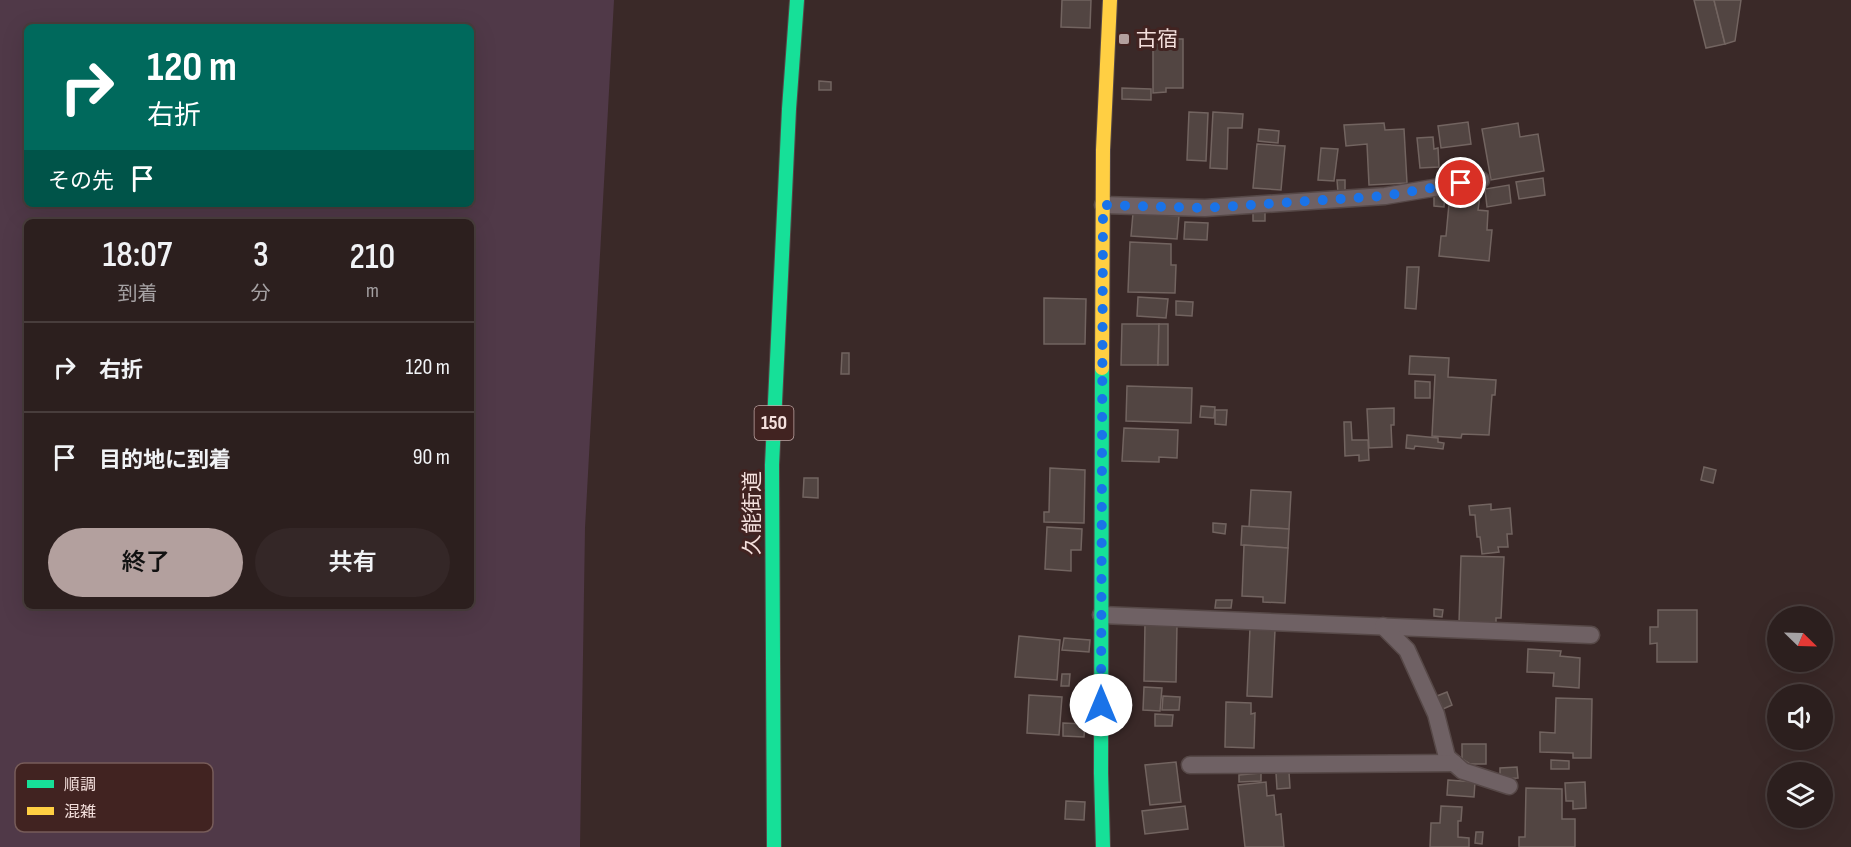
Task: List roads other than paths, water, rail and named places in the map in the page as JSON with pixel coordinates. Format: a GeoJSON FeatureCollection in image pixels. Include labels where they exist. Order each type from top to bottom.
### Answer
{"type":"FeatureCollection","features":[{"type":"Feature","properties":{"kind":"main road","name":"久能街道"},"geometry":{"type":"LineString","coordinates":[[774,847],[772,465],[789,109],[797,0]]}},
{"type":"Feature","properties":{"kind":"main road"},"geometry":{"type":"LineString","coordinates":[[1103,847],[1101,615],[1103,150],[1110,0]]}},
{"type":"Feature","properties":{"kind":"lane"},"geometry":{"type":"LineString","coordinates":[[1103,205],[1205,208],[1384,196],[1480,180]]}},
{"type":"Feature","properties":{"kind":"lane"},"geometry":{"type":"LineString","coordinates":[[1101,615],[1591,635]]}},
{"type":"Feature","properties":{"kind":"lane"},"geometry":{"type":"LineString","coordinates":[[1383,626],[1407,650],[1436,714],[1447,758],[1463,771],[1509,786]]}},
{"type":"Feature","properties":{"kind":"lane"},"geometry":{"type":"LineString","coordinates":[[1190,765],[1454,763]]}},
{"type":"Feature","properties":{"kind":"place","name":"古宿"},"geometry":{"type":"Point","coordinates":[1124,39]}}]}
